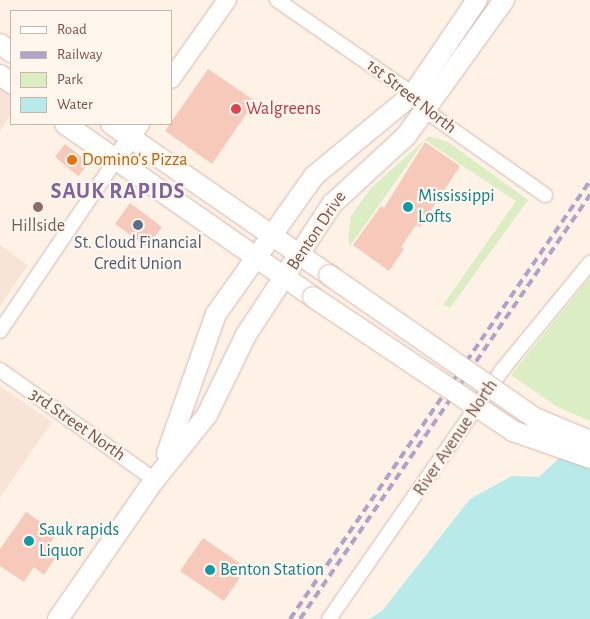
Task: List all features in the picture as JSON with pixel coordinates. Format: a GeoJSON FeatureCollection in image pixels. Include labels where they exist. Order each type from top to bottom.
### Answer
{"type":"FeatureCollection","features":[{"type":"Feature","properties":{"kind":"main road","name":"Benton Drive"},"geometry":{"type":"LineString","coordinates":[[155,480],[185,413],[208,328],[254,259],[325,164],[382,124],[413,94],[477,0]]}},
{"type":"Feature","properties":{"kind":"main road","name":"Benton Drive"},"geometry":{"type":"LineString","coordinates":[[58,619],[155,480],[207,415],[246,335],[285,280],[299,254],[343,190],[395,148],[426,111],[504,0]]}},
{"type":"Feature","properties":{"kind":"main road"},"geometry":{"type":"LineString","coordinates":[[66,125],[254,259],[513,431],[590,458]]}},
{"type":"Feature","properties":{"kind":"main road"},"geometry":{"type":"LineString","coordinates":[[114,125],[135,131],[272,236],[535,418],[590,441]]}},
{"type":"Feature","properties":{"kind":"street"},"geometry":{"type":"LineString","coordinates":[[172,78],[227,0]]}},
{"type":"Feature","properties":{"kind":"street","name":"1st Street North"},"geometry":{"type":"LineString","coordinates":[[277,0],[413,94],[426,111],[545,195]]}},
{"type":"Feature","properties":{"kind":"street"},"geometry":{"type":"LineString","coordinates":[[0,330],[135,131]]}},
{"type":"Feature","properties":{"kind":"street","name":"River Avenue North"},"geometry":{"type":"LineString","coordinates":[[328,619],[502,370],[590,263]]}},
{"type":"Feature","properties":{"kind":"street","name":"3rd Street North"},"geometry":{"type":"LineString","coordinates":[[0,370],[155,480]]}},
{"type":"Feature","properties":{"kind":"shaded area"},"geometry":{"type":"Polygon","coordinates":[[[0,87],[10,93],[10,116],[0,131],[0,87]]]}},
{"type":"Feature","properties":{"kind":"shaded area"},"geometry":{"type":"Polygon","coordinates":[[[0,245],[28,265],[0,306],[0,245]]]}},
{"type":"Feature","properties":{"kind":"shaded area"},"geometry":{"type":"Polygon","coordinates":[[[0,386],[52,422],[0,498],[0,386]]]}},
{"type":"Feature","properties":{"kind":"green space"},"geometry":{"type":"Polygon","coordinates":[[[429,136],[448,142],[528,200],[450,308],[443,305],[516,201],[425,140],[350,246],[348,240],[351,216],[371,188],[429,136]]]}},
{"type":"Feature","properties":{"kind":"green space"},"geometry":{"type":"Polygon","coordinates":[[[590,277],[590,421],[556,406],[511,375],[590,277]]]}},
{"type":"Feature","properties":{"kind":"water"},"geometry":{"type":"Polygon","coordinates":[[[590,429],[590,619],[369,619],[382,611],[470,499],[512,476],[539,477],[590,429]]]}},
{"type":"Feature","properties":{"kind":"building","name":"Walgreens"},"geometry":{"type":"Polygon","coordinates":[[[208,69],[255,101],[212,164],[165,131],[169,125],[172,125],[172,121],[208,69]]]}},
{"type":"Feature","properties":{"kind":"building","name":"Mississippi Lofts"},"geometry":{"type":"Polygon","coordinates":[[[425,142],[460,166],[420,227],[416,225],[401,247],[404,249],[389,271],[353,245],[381,206],[384,208],[425,142]]]}},
{"type":"Feature","properties":{"kind":"building","name":"Domino's Pizza"},"geometry":{"type":"Polygon","coordinates":[[[65,144],[89,163],[78,176],[55,157],[65,144]]]}},
{"type":"Feature","properties":{"kind":"building","name":"St. Cloud Financial Credit Union"},"geometry":{"type":"Polygon","coordinates":[[[130,203],[162,227],[147,247],[115,224],[130,203]]]}},
{"type":"Feature","properties":{"kind":"building","name":"Sauk rapids Liquor"},"geometry":{"type":"Polygon","coordinates":[[[26,512],[57,533],[46,549],[57,555],[44,575],[34,567],[24,582],[0,566],[0,549],[26,512]]]}},
{"type":"Feature","properties":{"kind":"building","name":"Benton Station"},"geometry":{"type":"Polygon","coordinates":[[[203,538],[241,564],[237,568],[243,573],[224,601],[180,571],[203,538]]]}},
{"type":"Feature","properties":{"kind":"railway"},"geometry":{"type":"LineString","coordinates":[[290,619],[590,181]]}},
{"type":"Feature","properties":{"kind":"railway"},"geometry":{"type":"LineString","coordinates":[[300,619],[590,195]]}},
{"type":"Feature","properties":{"kind":"place","name":"Walgreens"},"geometry":{"type":"Point","coordinates":[236,109]}},
{"type":"Feature","properties":{"kind":"place","name":"Domino's Pizza"},"geometry":{"type":"Point","coordinates":[72,160]}},
{"type":"Feature","properties":{"kind":"place","name":"Hillside"},"geometry":{"type":"Point","coordinates":[38,207]}},
{"type":"Feature","properties":{"kind":"place","name":"Mississippi Lofts"},"geometry":{"type":"Point","coordinates":[408,207]}},
{"type":"Feature","properties":{"kind":"place","name":"St. Cloud Financial Credit Union"},"geometry":{"type":"Point","coordinates":[138,225]}},
{"type":"Feature","properties":{"kind":"place","name":"Sauk rapids Liquor"},"geometry":{"type":"Point","coordinates":[29,541]}},
{"type":"Feature","properties":{"kind":"place","name":"Benton Station"},"geometry":{"type":"Point","coordinates":[210,570]}},
{"type":"Feature","properties":{"kind":"district","name":"SAUK RAPIDS"},"geometry":{"type":"Point","coordinates":[118,192]}}]}
